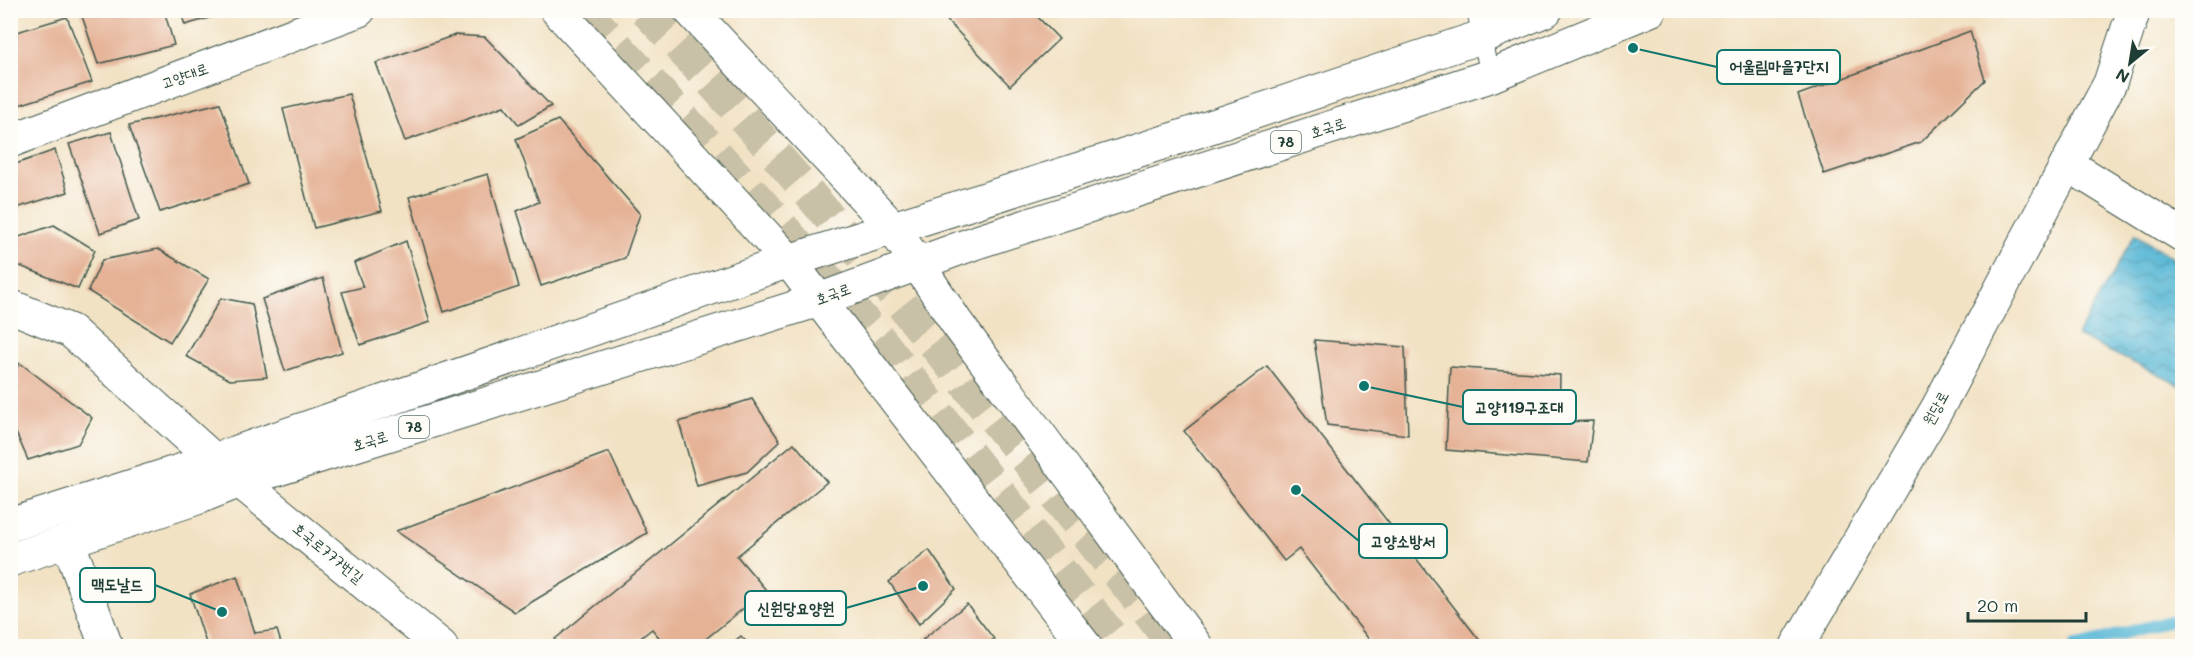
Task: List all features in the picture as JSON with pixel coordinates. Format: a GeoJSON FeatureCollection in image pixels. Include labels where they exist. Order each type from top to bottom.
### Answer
{"type":"FeatureCollection","features":[{"type":"Feature","properties":{"kind":"main road","name":"고양대로"},"geometry":{"type":"LineString","coordinates":[[10,141],[359,10]]}},
{"type":"Feature","properties":{"kind":"main road"},"geometry":{"type":"LineString","coordinates":[[557,10],[789,261],[1085,646]]}},
{"type":"Feature","properties":{"kind":"main road"},"geometry":{"type":"LineString","coordinates":[[690,10],[892,227],[956,322],[1196,646]]}},
{"type":"Feature","properties":{"kind":"main road","name":"78"},"geometry":{"type":"LineString","coordinates":[[10,525],[214,460],[789,261],[1168,141],[1479,24],[1546,10]]}},
{"type":"Feature","properties":{"kind":"main road","name":"호국로"},"geometry":{"type":"LineString","coordinates":[[10,560],[197,498],[240,481],[819,300],[917,262],[1490,76],[1650,10]]}},
{"type":"Feature","properties":{"kind":"main road","name":"원당로"},"geometry":{"type":"LineString","coordinates":[[1797,646],[1937,409],[2110,83],[2134,10]]}},
{"type":"Feature","properties":{"kind":"main road"},"geometry":{"type":"LineString","coordinates":[[1130,193],[1116,186],[1113,179],[1115,175],[1150,157],[1168,141]]}},
{"type":"Feature","properties":{"kind":"main road"},"geometry":{"type":"LineString","coordinates":[[2067,164],[2182,235]]}},
{"type":"Feature","properties":{"kind":"main road"},"geometry":{"type":"LineString","coordinates":[[10,306],[71,332],[214,460]]}},
{"type":"Feature","properties":{"kind":"main road","name":"호국로777번길"},"geometry":{"type":"LineString","coordinates":[[214,460],[441,646]]}},
{"type":"Feature","properties":{"kind":"main road"},"geometry":{"type":"LineString","coordinates":[[68,541],[106,646]]}},
{"type":"Feature","properties":{"kind":"lane"},"geometry":{"type":"LineString","coordinates":[[1479,24],[1490,76]]}},
{"type":"Feature","properties":{"kind":"water"},"geometry":{"type":"Polygon","coordinates":[[[2135,234],[2182,264],[2182,386],[2077,336],[2135,234]]]}},
{"type":"Feature","properties":{"kind":"building"},"geometry":{"type":"Polygon","coordinates":[[[80,10],[164,10],[174,45],[98,64],[80,10]]]}},
{"type":"Feature","properties":{"kind":"building"},"geometry":{"type":"Polygon","coordinates":[[[180,10],[233,10],[233,11],[185,25],[180,10]]]}},
{"type":"Feature","properties":{"kind":"building"},"geometry":{"type":"Polygon","coordinates":[[[937,10],[1031,10],[1059,39],[1010,86],[937,10]]]}},
{"type":"Feature","properties":{"kind":"building"},"geometry":{"type":"Polygon","coordinates":[[[67,17],[92,82],[19,105],[10,103],[10,34],[67,17]]]}},
{"type":"Feature","properties":{"kind":"building"},"geometry":{"type":"Polygon","coordinates":[[[1970,31],[1985,80],[1921,142],[1824,174],[1798,95],[1970,31]]]}},
{"type":"Feature","properties":{"kind":"building"},"geometry":{"type":"Polygon","coordinates":[[[455,35],[485,37],[551,106],[519,125],[504,106],[405,141],[376,63],[455,35]]]}},
{"type":"Feature","properties":{"kind":"building"},"geometry":{"type":"Polygon","coordinates":[[[349,94],[382,211],[314,228],[283,109],[349,94]]]}},
{"type":"Feature","properties":{"kind":"building"},"geometry":{"type":"Polygon","coordinates":[[[220,103],[249,184],[160,212],[129,125],[220,103]]]}},
{"type":"Feature","properties":{"kind":"building"},"geometry":{"type":"Polygon","coordinates":[[[558,120],[640,214],[625,258],[541,286],[517,211],[539,202],[516,139],[558,120]]]}},
{"type":"Feature","properties":{"kind":"building"},"geometry":{"type":"Polygon","coordinates":[[[111,132],[139,220],[100,233],[69,144],[111,132]]]}},
{"type":"Feature","properties":{"kind":"building"},"geometry":{"type":"Polygon","coordinates":[[[55,150],[68,192],[10,210],[10,166],[55,150]]]}},
{"type":"Feature","properties":{"kind":"building"},"geometry":{"type":"Polygon","coordinates":[[[488,174],[519,287],[444,312],[409,197],[488,174]]]}},
{"type":"Feature","properties":{"kind":"building"},"geometry":{"type":"Polygon","coordinates":[[[54,225],[95,250],[78,289],[10,262],[10,240],[54,225]]]}},
{"type":"Feature","properties":{"kind":"building"},"geometry":{"type":"Polygon","coordinates":[[[406,241],[430,322],[360,345],[342,292],[363,287],[354,263],[406,241]]]}},
{"type":"Feature","properties":{"kind":"building"},"geometry":{"type":"Polygon","coordinates":[[[158,249],[209,279],[170,342],[88,291],[102,260],[158,249]]]}},
{"type":"Feature","properties":{"kind":"building"},"geometry":{"type":"Polygon","coordinates":[[[323,278],[342,352],[285,371],[262,299],[323,278]]]}},
{"type":"Feature","properties":{"kind":"building"},"geometry":{"type":"Polygon","coordinates":[[[221,298],[252,304],[267,377],[230,380],[186,356],[221,298]]]}},
{"type":"Feature","properties":{"kind":"building"},"geometry":{"type":"Polygon","coordinates":[[[1314,340],[1405,347],[1408,435],[1327,425],[1314,340]]]}},
{"type":"Feature","properties":{"kind":"building"},"geometry":{"type":"Polygon","coordinates":[[[20,363],[92,418],[78,444],[28,460],[10,419],[10,377],[20,363]]]}},
{"type":"Feature","properties":{"kind":"building"},"geometry":{"type":"Polygon","coordinates":[[[1267,366],[1484,646],[1374,646],[1299,549],[1284,561],[1184,431],[1267,366]]]}},
{"type":"Feature","properties":{"kind":"building"},"geometry":{"type":"Polygon","coordinates":[[[1450,367],[1560,375],[1559,422],[1593,421],[1588,462],[1446,450],[1450,367]]]}},
{"type":"Feature","properties":{"kind":"building"},"geometry":{"type":"Polygon","coordinates":[[[752,399],[780,441],[747,472],[697,486],[679,422],[752,399]]]}},
{"type":"Feature","properties":{"kind":"building"},"geometry":{"type":"Polygon","coordinates":[[[794,443],[827,482],[737,556],[766,590],[697,646],[666,646],[652,629],[630,646],[561,646],[555,639],[794,443]]]}},
{"type":"Feature","properties":{"kind":"building"},"geometry":{"type":"Polygon","coordinates":[[[609,452],[647,533],[515,612],[396,531],[609,452]]]}},
{"type":"Feature","properties":{"kind":"building"},"geometry":{"type":"Polygon","coordinates":[[[929,550],[956,589],[919,624],[889,582],[929,550]]]}},
{"type":"Feature","properties":{"kind":"building"},"geometry":{"type":"Polygon","coordinates":[[[237,576],[255,633],[277,630],[282,646],[207,646],[190,594],[237,576]]]}},
{"type":"Feature","properties":{"kind":"building"},"geometry":{"type":"Polygon","coordinates":[[[967,604],[994,639],[985,646],[929,646],[923,639],[967,604]]]}},
{"type":"Feature","properties":{"kind":"building"},"geometry":{"type":"Polygon","coordinates":[[[741,636],[750,646],[728,646],[741,636]]]}},
{"type":"Feature","properties":{"kind":"waterway"},"geometry":{"type":"LineString","coordinates":[[2075,646],[2182,618]]}},
{"type":"Feature","properties":{"kind":"tunnel"},"geometry":{"type":"LineString","coordinates":[[584,10],[763,205],[881,341],[1119,646]]}},
{"type":"Feature","properties":{"kind":"tunnel"},"geometry":{"type":"LineString","coordinates":[[645,10],[776,155],[902,304],[1174,646]]}},
{"type":"Feature","properties":{"kind":"place","name":"어울림마을7단지"},"geometry":{"type":"Point","coordinates":[1633,48]}},
{"type":"Feature","properties":{"kind":"place","name":"고양119구조대"},"geometry":{"type":"Point","coordinates":[1364,386]}},
{"type":"Feature","properties":{"kind":"place","name":"고양소방서"},"geometry":{"type":"Point","coordinates":[1296,490]}},
{"type":"Feature","properties":{"kind":"place","name":"신원당요양원"},"geometry":{"type":"Point","coordinates":[923,586]}},
{"type":"Feature","properties":{"kind":"place","name":"맥도날드"},"geometry":{"type":"Point","coordinates":[222,612]}}]}
